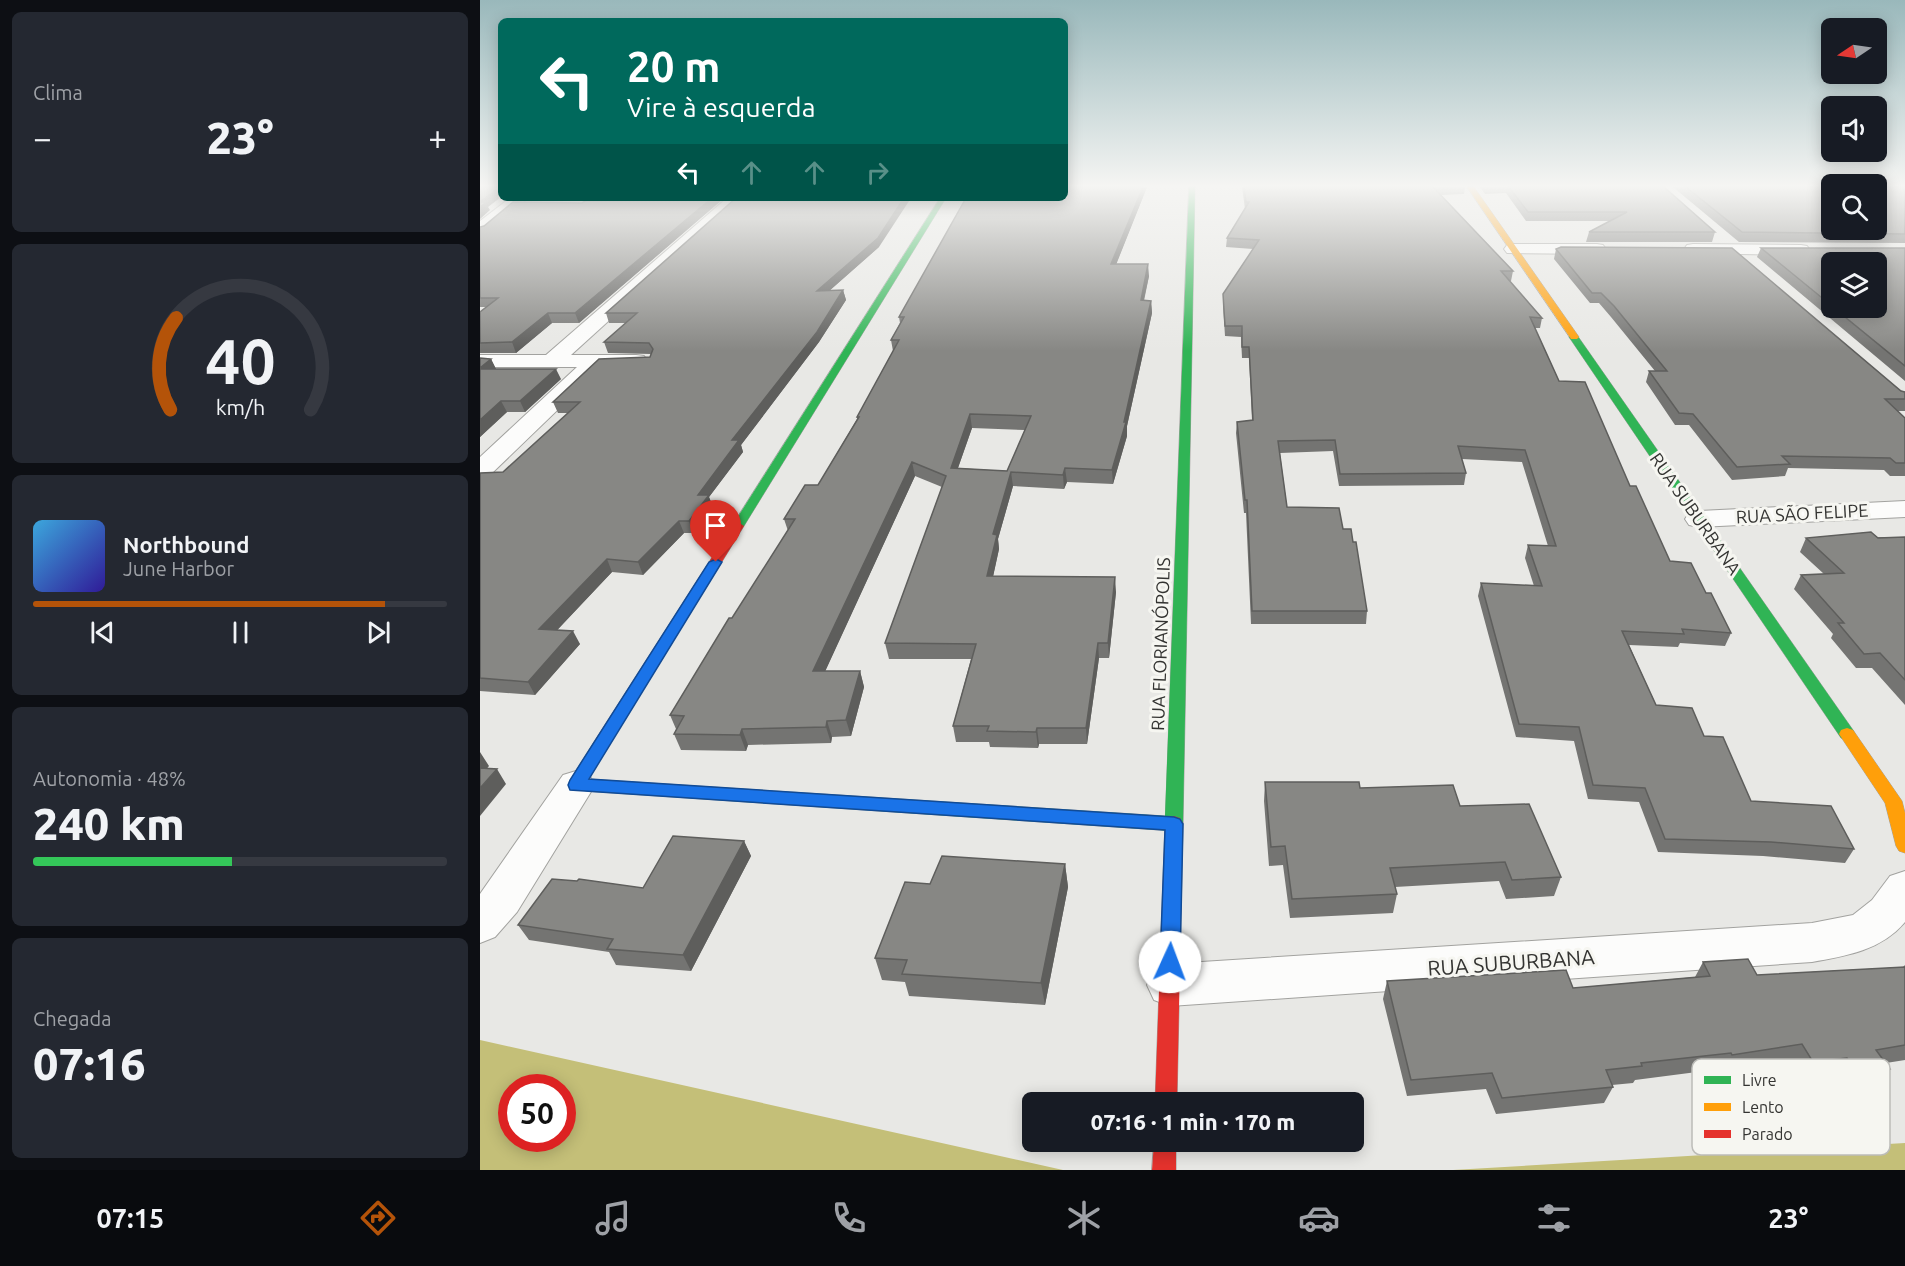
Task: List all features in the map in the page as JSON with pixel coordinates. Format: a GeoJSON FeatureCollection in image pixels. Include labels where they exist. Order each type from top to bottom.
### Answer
{"type":"FeatureCollection","features":[{"type":"Feature","properties":{"kind":"street"},"geometry":{"type":"LineString","coordinates":[[550,361],[686,242]]}},
{"type":"Feature","properties":{"kind":"street"},"geometry":{"type":"LineString","coordinates":[[480,924],[502,899],[576,785],[917,242]]}},
{"type":"Feature","properties":{"kind":"street","name":"RUA FLORIANÓPOLIS"},"geometry":{"type":"LineString","coordinates":[[1166,1092],[1190,242]]}},
{"type":"Feature","properties":{"kind":"street","name":"RUA SUBURBANA"},"geometry":{"type":"LineString","coordinates":[[1508,242],[1699,519],[1899,801],[1905,846]]}},
{"type":"Feature","properties":{"kind":"street"},"geometry":{"type":"LineString","coordinates":[[1725,242],[1752,265]]}},
{"type":"Feature","properties":{"kind":"street"},"geometry":{"type":"LineString","coordinates":[[1513,249],[1617,249]]}},
{"type":"Feature","properties":{"kind":"street"},"geometry":{"type":"LineString","coordinates":[[1676,249],[1813,250]]}},
{"type":"Feature","properties":{"kind":"street"},"geometry":{"type":"LineString","coordinates":[[480,361],[644,361]]}},
{"type":"Feature","properties":{"kind":"street"},"geometry":{"type":"LineString","coordinates":[[480,471],[596,361]]}},
{"type":"Feature","properties":{"kind":"street","name":"RUA SÃO FELIPE"},"geometry":{"type":"LineString","coordinates":[[1699,519],[1905,509]]}},
{"type":"Feature","properties":{"kind":"street"},"geometry":{"type":"LineString","coordinates":[[576,785],[1174,824]]}},
{"type":"Feature","properties":{"kind":"street","name":"RUA SUBURBANA"},"geometry":{"type":"LineString","coordinates":[[1170,985],[1792,945],[1840,937],[1873,926],[1895,904],[1905,889]]}},
{"type":"Feature","properties":{"kind":"street"},"geometry":{"type":"LineString","coordinates":[[1164,1170],[1165,1152]]}},
{"type":"Feature","properties":{"kind":"shaded area"},"geometry":{"type":"Polygon","coordinates":[[[480,1040],[1063,1170],[480,1170],[480,1040]]]}},
{"type":"Feature","properties":{"kind":"shaded area"},"geometry":{"type":"Polygon","coordinates":[[[1905,1143],[1905,1170],[1453,1170],[1704,1155],[1890,1155],[1890,1144],[1905,1143]]]}},
{"type":"Feature","properties":{"kind":"building"},"geometry":{"type":"Polygon","coordinates":[[[480,242],[660,242],[575,313],[548,313],[512,342],[480,343],[480,312],[498,298],[480,298],[480,242]]]}},
{"type":"Feature","properties":{"kind":"building"},"geometry":{"type":"Polygon","coordinates":[[[687,242],[874,242],[817,291],[843,290],[817,332],[732,440],[739,440],[698,495],[709,495],[689,521],[679,521],[638,562],[607,559],[539,629],[573,631],[528,682],[480,678],[480,473],[503,472],[580,402],[553,402],[599,359],[650,357],[653,349],[649,343],[604,342],[637,313],[606,313],[687,242]]]}},
{"type":"Feature","properties":{"kind":"building"},"geometry":{"type":"Polygon","coordinates":[[[941,242],[1120,242],[1111,264],[1148,264],[1141,300],[1151,301],[1124,422],[1126,422],[1112,470],[1065,468],[1063,475],[1011,472],[993,534],[997,535],[987,576],[1115,577],[1108,643],[1098,643],[1086,728],[1037,728],[1036,732],[987,731],[989,726],[953,726],[976,644],[885,643],[946,476],[912,462],[813,671],[860,671],[846,720],[827,721],[826,727],[742,729],[740,735],[674,734],[684,716],[670,715],[729,618],[732,618],[795,519],[784,519],[805,485],[818,485],[859,417],[857,417],[899,340],[891,340],[904,317],[899,317],[941,242]],[[970,414],[951,468],[1007,471],[1031,416],[970,414]]]}},
{"type":"Feature","properties":{"kind":"building"},"geometry":{"type":"Polygon","coordinates":[[[1258,242],[1485,242],[1513,271],[1501,271],[1542,318],[1530,317],[1559,381],[1585,382],[1630,486],[1636,486],[1670,561],[1691,563],[1706,593],[1711,593],[1731,633],[1682,629],[1684,634],[1622,631],[1656,705],[1692,708],[1704,736],[1723,737],[1751,801],[1831,806],[1854,849],[1771,842],[1665,839],[1645,788],[1593,785],[1579,727],[1519,724],[1481,583],[1542,586],[1528,545],[1556,546],[1525,450],[1458,446],[1466,473],[1340,474],[1335,440],[1278,441],[1287,507],[1339,508],[1343,529],[1351,529],[1353,542],[1356,542],[1367,611],[1252,611],[1247,500],[1245,500],[1237,422],[1253,420],[1249,347],[1242,347],[1242,326],[1225,326],[1223,294],[1258,242]]]}},
{"type":"Feature","properties":{"kind":"building"},"geometry":{"type":"Polygon","coordinates":[[[1561,247],[1732,248],[1905,392],[1905,399],[1885,399],[1905,418],[1905,463],[1896,463],[1890,458],[1782,456],[1790,464],[1737,467],[1693,414],[1679,413],[1649,371],[1667,371],[1614,306],[1601,293],[1592,293],[1556,249],[1561,247]]]}},
{"type":"Feature","properties":{"kind":"building"},"geometry":{"type":"Polygon","coordinates":[[[1761,248],[1905,248],[1905,366],[1846,318],[1887,318],[1887,252],[1821,252],[1821,297],[1761,248]]]}},
{"type":"Feature","properties":{"kind":"building"},"geometry":{"type":"Polygon","coordinates":[[[480,358],[491,359],[480,368],[480,358]]]}},
{"type":"Feature","properties":{"kind":"building"},"geometry":{"type":"Polygon","coordinates":[[[480,369],[556,369],[520,401],[501,401],[480,420],[480,369]]]}},
{"type":"Feature","properties":{"kind":"building"},"geometry":{"type":"Polygon","coordinates":[[[1871,532],[1878,538],[1905,537],[1905,680],[1880,653],[1864,654],[1838,623],[1844,623],[1801,575],[1844,573],[1806,538],[1871,532]]]}},
{"type":"Feature","properties":{"kind":"building"},"geometry":{"type":"Polygon","coordinates":[[[480,768],[497,769],[480,788],[480,768]]]}},
{"type":"Feature","properties":{"kind":"building"},"geometry":{"type":"Polygon","coordinates":[[[1265,782],[1359,782],[1360,788],[1453,785],[1460,806],[1529,804],[1561,877],[1512,880],[1505,862],[1390,868],[1397,894],[1292,899],[1285,846],[1271,847],[1265,782]]]}},
{"type":"Feature","properties":{"kind":"building"},"geometry":{"type":"Polygon","coordinates":[[[673,836],[744,841],[683,955],[607,949],[613,939],[518,925],[552,879],[577,881],[579,879],[643,888],[673,836]]]}},
{"type":"Feature","properties":{"kind":"building"},"geometry":{"type":"Polygon","coordinates":[[[942,856],[1065,864],[1041,983],[902,974],[907,960],[875,958],[905,882],[930,884],[942,856]]]}},
{"type":"Feature","properties":{"kind":"building"},"geometry":{"type":"Polygon","coordinates":[[[1748,959],[1757,975],[1905,967],[1905,1045],[1876,1050],[1883,1059],[1811,1059],[1802,1044],[1732,1055],[1731,1053],[1641,1063],[1642,1066],[1606,1070],[1613,1087],[1502,1098],[1492,1073],[1411,1080],[1387,981],[1566,970],[1573,988],[1710,976],[1703,962],[1748,959]]]}},
{"type":"Feature","properties":{"kind":"traffic: fast"},"geometry":{"type":"LineString","coordinates":[[738,526],[916,242]]}},
{"type":"Feature","properties":{"kind":"traffic: fast"},"geometry":{"type":"LineString","coordinates":[[1174,823],[1190,242]]}},
{"type":"Feature","properties":{"kind":"traffic: fast"},"geometry":{"type":"LineString","coordinates":[[1574,337],[1847,734]]}},
{"type":"Feature","properties":{"kind":"traffic: fast"},"geometry":{"type":"LineString","coordinates":[[600,746],[576,785],[1174,824]]}},
{"type":"Feature","properties":{"kind":"traffic: slow"},"geometry":{"type":"LineString","coordinates":[[1508,242],[1574,337]]}},
{"type":"Feature","properties":{"kind":"traffic: slow"},"geometry":{"type":"LineString","coordinates":[[1847,734],[1893,801],[1905,846]]}},
{"type":"Feature","properties":{"kind":"traffic: jam"},"geometry":{"type":"LineString","coordinates":[[600,746],[738,526]]}},
{"type":"Feature","properties":{"kind":"traffic: jam"},"geometry":{"type":"LineString","coordinates":[[1166,1092],[1174,823]]}},
{"type":"Feature","properties":{"kind":"traffic: jam"},"geometry":{"type":"LineString","coordinates":[[1164,1170],[1165,1152]]}},
{"type":"Feature","properties":{"kind":"route"},"geometry":{"type":"LineString","coordinates":[[716,562],[576,785],[1174,824],[1170,962]]}}]}
